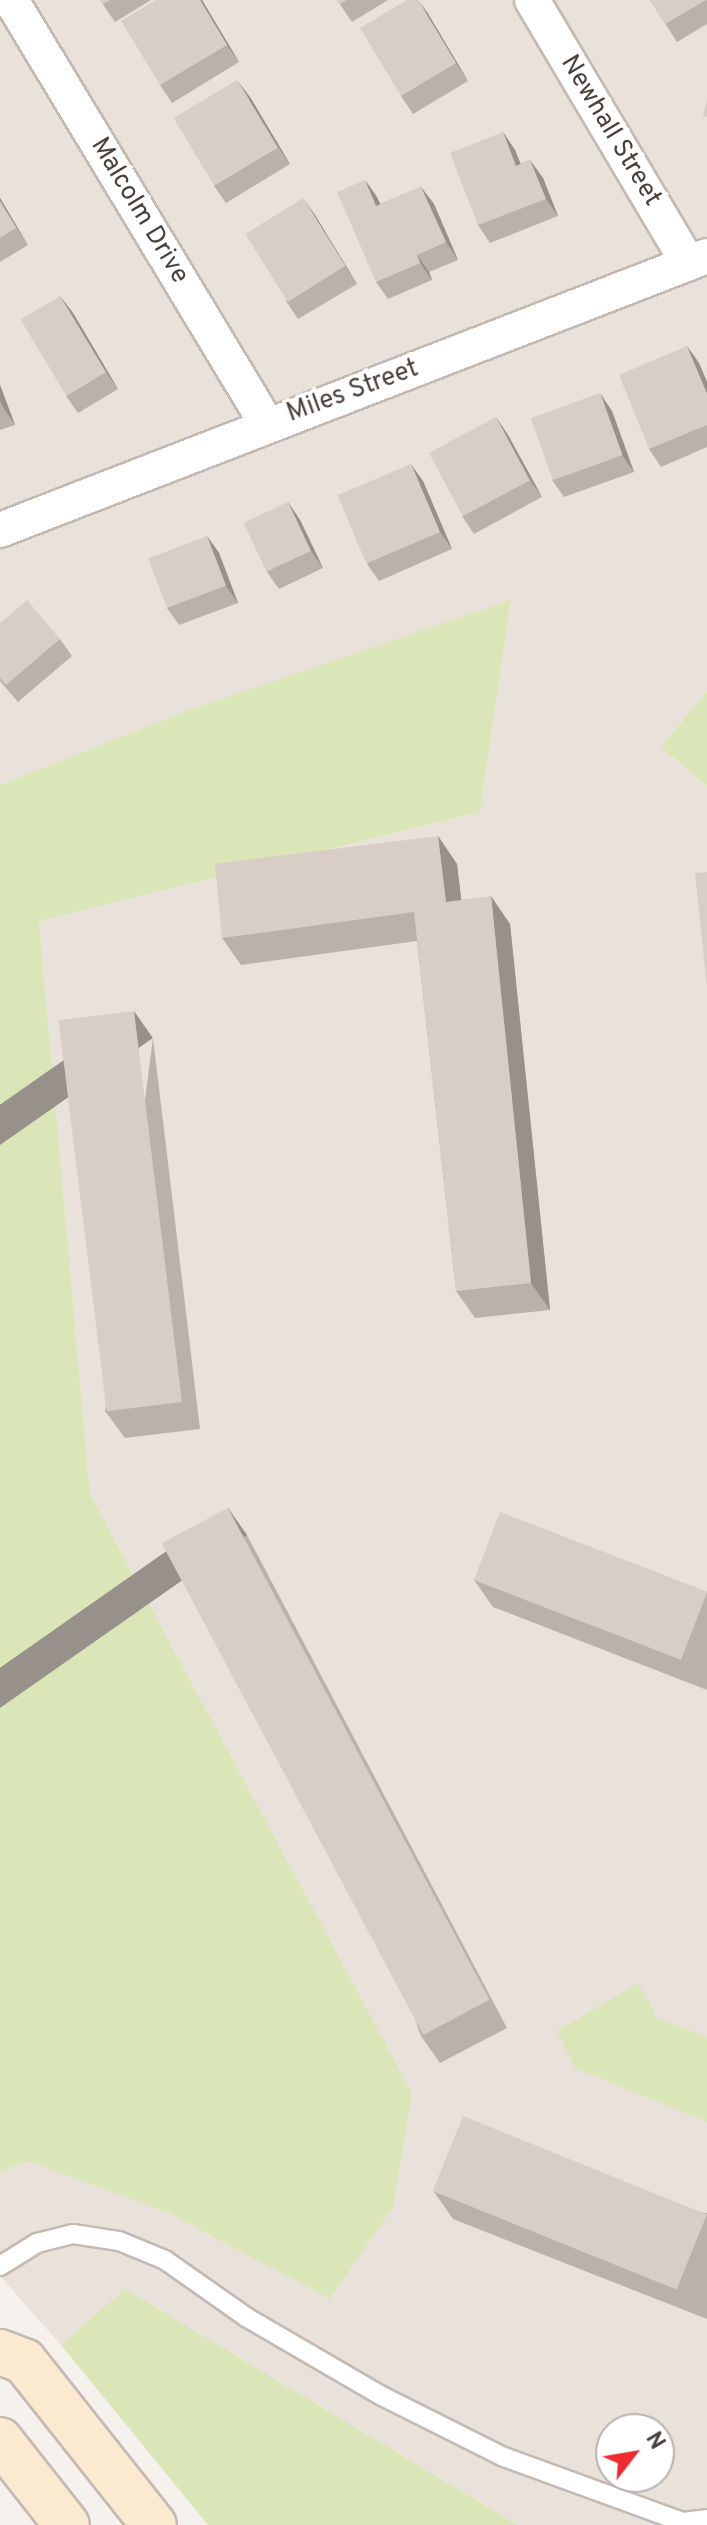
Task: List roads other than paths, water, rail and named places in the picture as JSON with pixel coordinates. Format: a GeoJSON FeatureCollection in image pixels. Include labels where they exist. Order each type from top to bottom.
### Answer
{"type":"FeatureCollection","features":[{"type":"Feature","properties":{"kind":"main road"},"geometry":{"type":"LineString","coordinates":[[0,2352],[24,2361],[154,2525]]}},
{"type":"Feature","properties":{"kind":"main road"},"geometry":{"type":"LineString","coordinates":[[0,2440],[67,2525]]}},
{"type":"Feature","properties":{"kind":"street","name":"Malcolm Drive"},"geometry":{"type":"LineString","coordinates":[[11,0],[266,423]]}},
{"type":"Feature","properties":{"kind":"street","name":"Newhall Street"},"geometry":{"type":"LineString","coordinates":[[532,0],[697,259]]}},
{"type":"Feature","properties":{"kind":"street","name":"Miles Street"},"geometry":{"type":"LineString","coordinates":[[0,530],[266,423],[697,259]]}},
{"type":"Feature","properties":{"kind":"lane"},"geometry":{"type":"LineString","coordinates":[[0,2266],[37,2243],[73,2234],[119,2241],[165,2260],[246,2317],[382,2396],[504,2457],[683,2522],[707,2519]]}}]}
